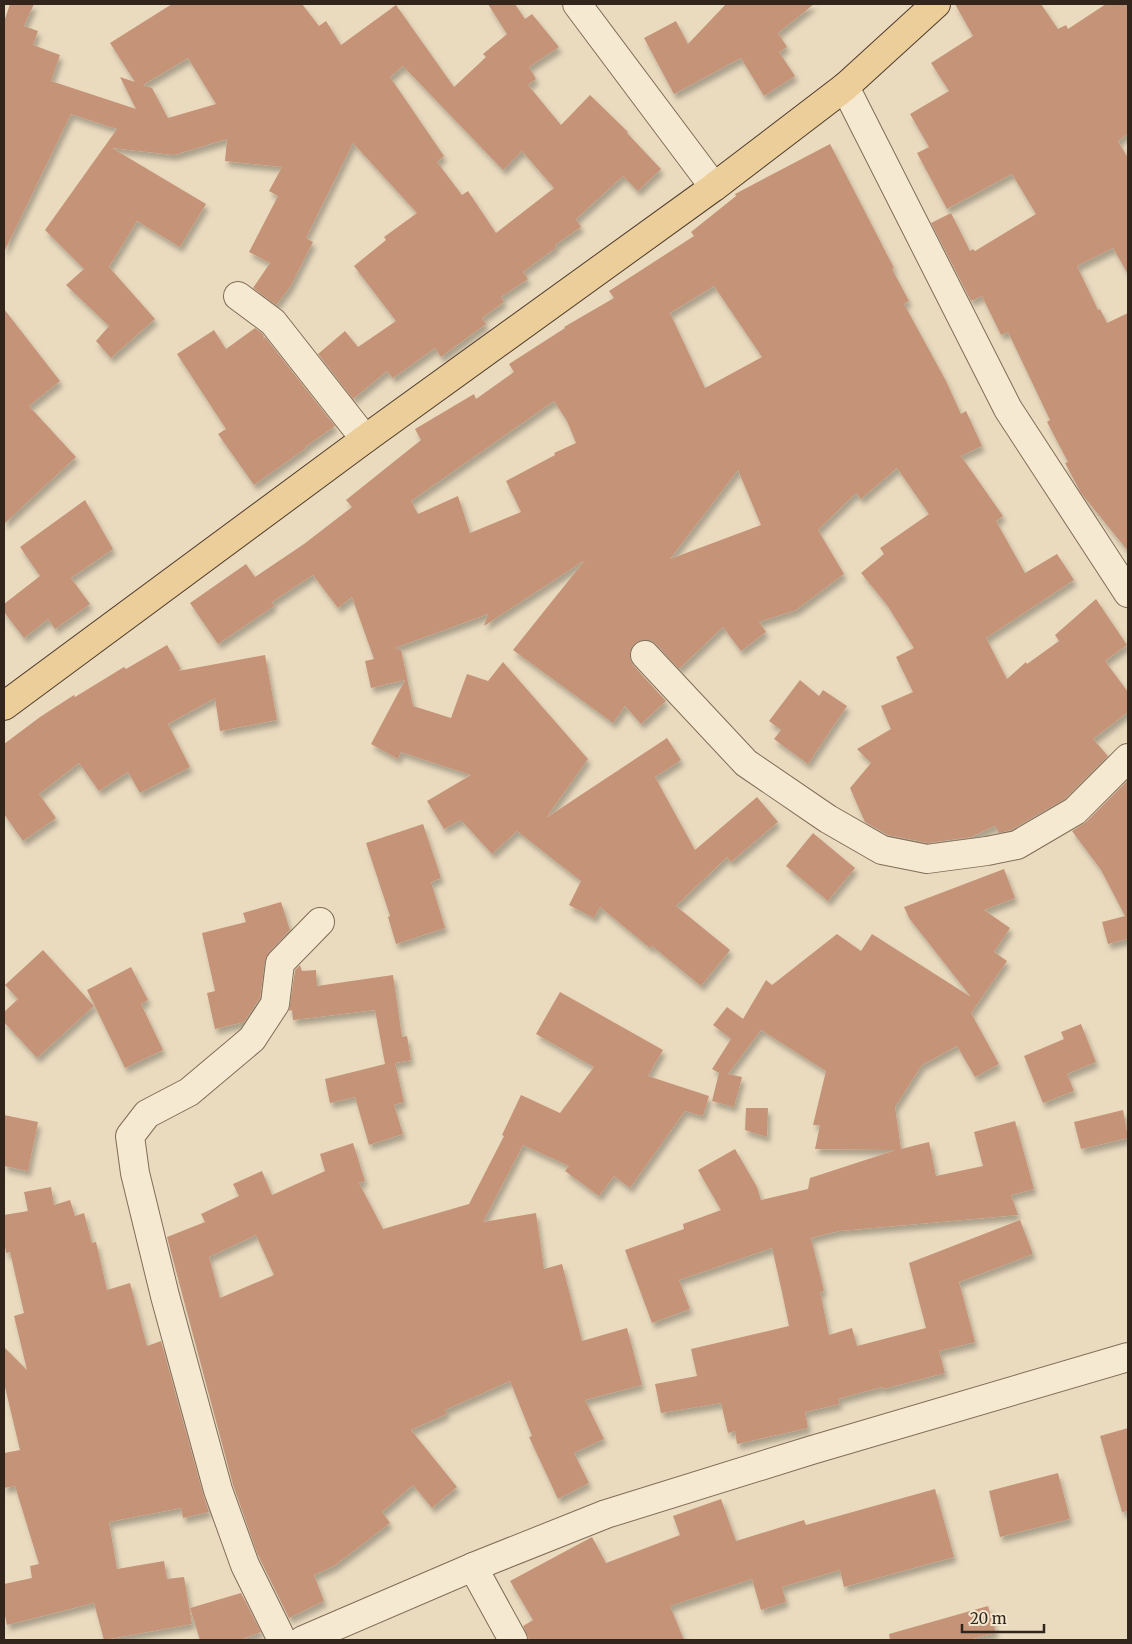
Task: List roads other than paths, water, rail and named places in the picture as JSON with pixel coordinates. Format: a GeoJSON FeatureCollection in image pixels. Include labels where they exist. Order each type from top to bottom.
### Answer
{"type":"FeatureCollection","features":[{"type":"Feature","properties":{"kind":"main road"},"geometry":{"type":"LineString","coordinates":[[4,706],[365,439],[714,186],[845,87],[936,4]]}},
{"type":"Feature","properties":{"kind":"street"},"geometry":{"type":"LineString","coordinates":[[577,4],[714,186]]}},
{"type":"Feature","properties":{"kind":"street"},"geometry":{"type":"LineString","coordinates":[[845,87],[1008,409],[1128,593]]}},
{"type":"Feature","properties":{"kind":"street"},"geometry":{"type":"LineString","coordinates":[[238,296],[273,322],[365,439]]}},
{"type":"Feature","properties":{"kind":"street"},"geometry":{"type":"LineString","coordinates":[[645,655],[746,763],[828,819],[882,850],[926,859],[1017,845],[1075,811],[1128,758]]}},
{"type":"Feature","properties":{"kind":"street"},"geometry":{"type":"LineString","coordinates":[[282,1640],[245,1565],[218,1490],[165,1296],[135,1173],[130,1136],[148,1114],[190,1092],[252,1039],[275,1004],[280,964],[320,922]]}},
{"type":"Feature","properties":{"kind":"street"},"geometry":{"type":"LineString","coordinates":[[303,1640],[473,1567],[606,1514],[812,1450],[1128,1357]]}},
{"type":"Feature","properties":{"kind":"street"},"geometry":{"type":"LineString","coordinates":[[473,1567],[513,1640]]}}]}
